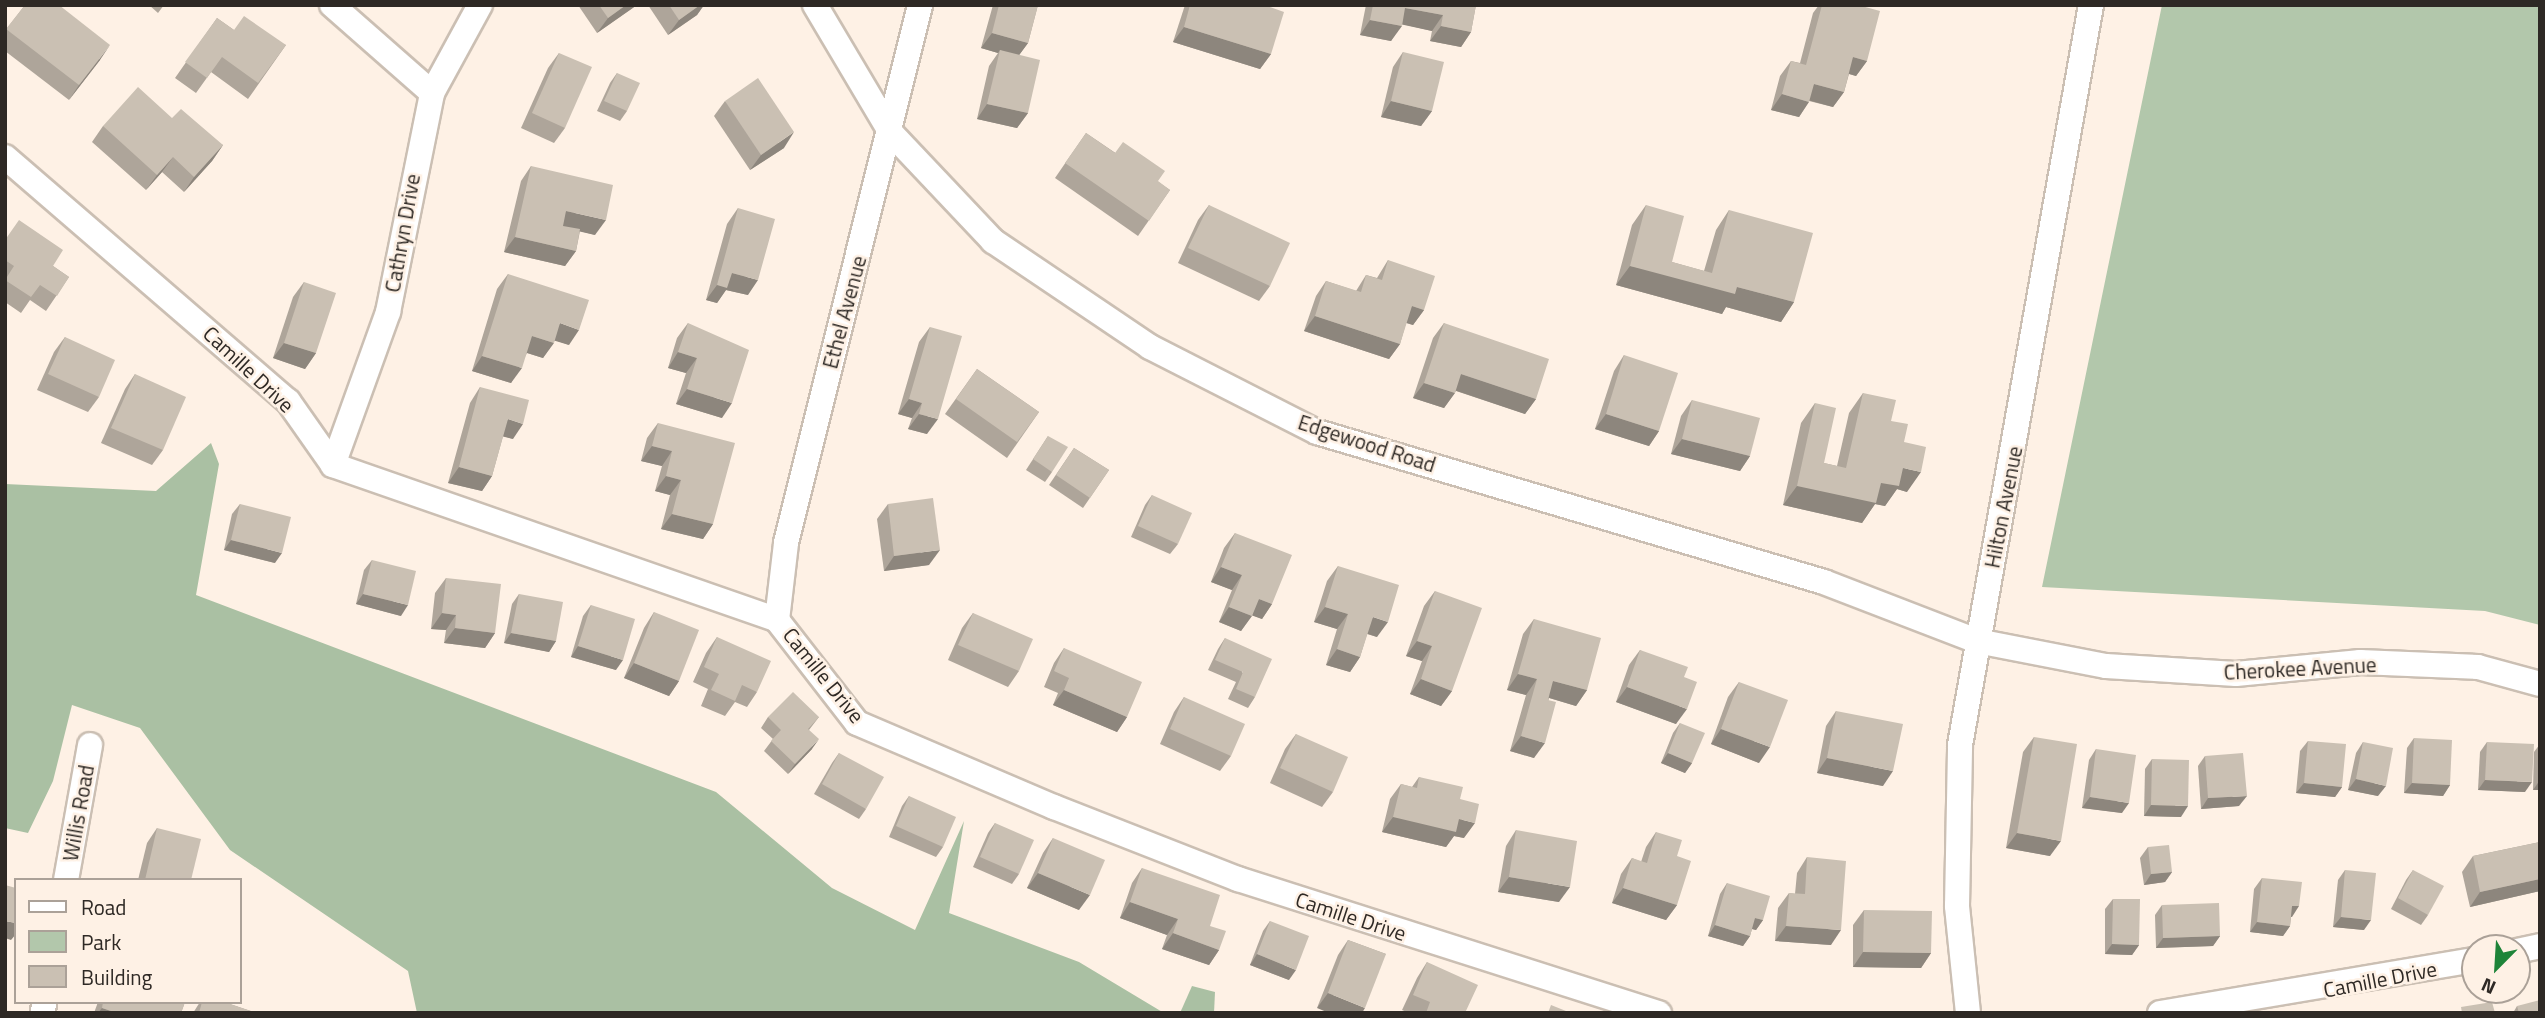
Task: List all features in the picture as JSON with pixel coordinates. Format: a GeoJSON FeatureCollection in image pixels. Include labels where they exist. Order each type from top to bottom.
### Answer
{"type":"FeatureCollection","features":[{"type":"Feature","properties":{"kind":"street"},"geometry":{"type":"LineString","coordinates":[[332,5],[432,93]]}},
{"type":"Feature","properties":{"kind":"street","name":"Cathryn Drive"},"geometry":{"type":"LineString","coordinates":[[333,465],[388,312],[432,93],[480,5]]}},
{"type":"Feature","properties":{"kind":"street","name":"Edgewood Road"},"geometry":{"type":"LineString","coordinates":[[815,5],[891,133],[993,241],[1150,347],[1317,432],[1824,582],[1977,641]]}},
{"type":"Feature","properties":{"kind":"street","name":"Ethel Avenue"},"geometry":{"type":"LineString","coordinates":[[777,620],[786,543],[891,133],[920,5]]}},
{"type":"Feature","properties":{"kind":"street","name":"Hilton Avenue"},"geometry":{"type":"LineString","coordinates":[[1968,1013],[1955,816],[1977,641],[2091,5]]}},
{"type":"Feature","properties":{"kind":"street","name":"Camille Drive"},"geometry":{"type":"LineString","coordinates":[[5,157],[288,401],[333,465],[777,620],[857,723],[905,746],[1238,878],[1659,1013]]}},
{"type":"Feature","properties":{"kind":"street","name":"Cherokee Avenue"},"geometry":{"type":"LineString","coordinates":[[1977,641],[2106,666],[2236,674],[2360,662],[2478,667],[2540,684]]}},
{"type":"Feature","properties":{"kind":"street","name":"Willis Road"},"geometry":{"type":"LineString","coordinates":[[66,878],[90,746]]}},
{"type":"Feature","properties":{"kind":"street","name":"Camille Drive"},"geometry":{"type":"LineString","coordinates":[[2160,1013],[2461,962]]}},
{"type":"Feature","properties":{"kind":"green space"},"geometry":{"type":"Polygon","coordinates":[[[2162,5],[2540,5],[2540,625],[2485,611],[2042,587],[2162,5]]]}},
{"type":"Feature","properties":{"kind":"green space"},"geometry":{"type":"Polygon","coordinates":[[[211,443],[219,464],[196,595],[716,792],[832,888],[915,930],[964,821],[949,913],[1079,962],[1164,1013],[417,1013],[408,971],[230,850],[140,728],[72,705],[53,781],[28,833],[5,828],[5,484],[156,491],[211,443]]]}},
{"type":"Feature","properties":{"kind":"green space"},"geometry":{"type":"Polygon","coordinates":[[[1192,986],[1215,992],[1214,1013],[1180,1013],[1192,986]]]}},
{"type":"Feature","properties":{"kind":"building"},"geometry":{"type":"Polygon","coordinates":[[[25,5],[59,5],[110,45],[79,85],[6,29],[25,5]]]}},
{"type":"Feature","properties":{"kind":"building"},"geometry":{"type":"Polygon","coordinates":[[[599,5],[626,5],[608,18],[599,5]]]}},
{"type":"Feature","properties":{"kind":"building"},"geometry":{"type":"Polygon","coordinates":[[[669,5],[700,5],[679,20],[669,5]]]}},
{"type":"Feature","properties":{"kind":"building"},"geometry":{"type":"Polygon","coordinates":[[[999,5],[1038,5],[1028,43],[992,33],[999,5]]]}},
{"type":"Feature","properties":{"kind":"building"},"geometry":{"type":"Polygon","coordinates":[[[1190,5],[1264,5],[1284,12],[1271,54],[1184,27],[1190,5]]]}},
{"type":"Feature","properties":{"kind":"building"},"geometry":{"type":"Polygon","coordinates":[[[1373,5],[1476,5],[1471,32],[1441,26],[1443,15],[1405,8],[1402,26],[1370,20],[1373,5]]]}},
{"type":"Feature","properties":{"kind":"building"},"geometry":{"type":"Polygon","coordinates":[[[1822,5],[1858,5],[1880,11],[1867,61],[1853,57],[1844,92],[1814,84],[1809,102],[1782,94],[1791,61],[1806,65],[1822,5]]]}},
{"type":"Feature","properties":{"kind":"building"},"geometry":{"type":"Polygon","coordinates":[[[244,16],[286,45],[258,83],[222,57],[207,78],[185,62],[217,18],[234,30],[244,16]]]}},
{"type":"Feature","properties":{"kind":"building"},"geometry":{"type":"Polygon","coordinates":[[[1000,50],[1040,60],[1028,113],[987,104],[1000,50]]]}},
{"type":"Feature","properties":{"kind":"building"},"geometry":{"type":"Polygon","coordinates":[[[1403,52],[1444,62],[1432,111],[1391,101],[1403,52]]]}},
{"type":"Feature","properties":{"kind":"building"},"geometry":{"type":"Polygon","coordinates":[[[559,53],[592,67],[565,128],[532,113],[559,53]]]}},
{"type":"Feature","properties":{"kind":"building"},"geometry":{"type":"Polygon","coordinates":[[[617,73],[640,83],[627,111],[604,101],[617,73]]]}},
{"type":"Feature","properties":{"kind":"building"},"geometry":{"type":"Polygon","coordinates":[[[758,78],[794,132],[761,155],[725,101],[758,78]]]}},
{"type":"Feature","properties":{"kind":"building"},"geometry":{"type":"Polygon","coordinates":[[[138,87],[172,118],[181,109],[223,145],[194,177],[173,157],[157,175],[103,126],[138,87]]]}},
{"type":"Feature","properties":{"kind":"building"},"geometry":{"type":"Polygon","coordinates":[[[1086,133],[1115,153],[1123,142],[1165,171],[1158,181],[1170,190],[1149,221],[1065,163],[1086,133]]]}},
{"type":"Feature","properties":{"kind":"building"},"geometry":{"type":"Polygon","coordinates":[[[531,166],[613,185],[606,220],[566,211],[563,226],[580,229],[576,251],[515,237],[531,166]]]}},
{"type":"Feature","properties":{"kind":"building"},"geometry":{"type":"Polygon","coordinates":[[[1209,205],[1290,243],[1270,286],[1188,248],[1209,205]]]}},
{"type":"Feature","properties":{"kind":"building"},"geometry":{"type":"Polygon","coordinates":[[[1646,205],[1684,216],[1672,262],[1712,273],[1729,210],[1813,233],[1794,302],[1737,287],[1735,294],[1630,266],[1646,205]]]}},
{"type":"Feature","properties":{"kind":"building"},"geometry":{"type":"Polygon","coordinates":[[[738,208],[775,219],[758,280],[732,273],[727,288],[717,285],[738,208]]]}},
{"type":"Feature","properties":{"kind":"building"},"geometry":{"type":"Polygon","coordinates":[[[19,220],[63,250],[53,266],[69,277],[57,296],[40,285],[31,297],[5,280],[14,266],[5,260],[5,240],[19,220]]]}},
{"type":"Feature","properties":{"kind":"building"},"geometry":{"type":"Polygon","coordinates":[[[1388,260],[1435,276],[1424,310],[1412,306],[1400,344],[1315,316],[1326,281],[1361,292],[1366,275],[1382,280],[1388,260]]]}},
{"type":"Feature","properties":{"kind":"building"},"geometry":{"type":"Polygon","coordinates":[[[508,274],[589,300],[579,330],[560,323],[554,343],[532,336],[522,368],[482,356],[508,274]]]}},
{"type":"Feature","properties":{"kind":"building"},"geometry":{"type":"Polygon","coordinates":[[[304,282],[336,293],[316,353],[284,343],[304,282]]]}},
{"type":"Feature","properties":{"kind":"building"},"geometry":{"type":"Polygon","coordinates":[[[688,323],[749,350],[732,403],[687,389],[697,358],[678,352],[688,323]]]}},
{"type":"Feature","properties":{"kind":"building"},"geometry":{"type":"Polygon","coordinates":[[[1444,323],[1549,359],[1536,399],[1461,374],[1455,393],[1424,383],[1444,323]]]}},
{"type":"Feature","properties":{"kind":"building"},"geometry":{"type":"Polygon","coordinates":[[[930,327],[962,336],[938,419],[919,414],[922,403],[909,399],[930,327]]]}},
{"type":"Feature","properties":{"kind":"building"},"geometry":{"type":"Polygon","coordinates":[[[65,337],[115,360],[99,397],[48,374],[65,337]]]}},
{"type":"Feature","properties":{"kind":"building"},"geometry":{"type":"Polygon","coordinates":[[[1624,355],[1678,373],[1659,431],[1606,414],[1624,355]]]}},
{"type":"Feature","properties":{"kind":"building"},"geometry":{"type":"Polygon","coordinates":[[[977,369],[1039,412],[1017,442],[956,399],[977,369]]]}},
{"type":"Feature","properties":{"kind":"building"},"geometry":{"type":"Polygon","coordinates":[[[135,374],[186,397],[163,450],[111,428],[135,374]]]}},
{"type":"Feature","properties":{"kind":"building"},"geometry":{"type":"Polygon","coordinates":[[[480,387],[529,400],[523,424],[508,419],[492,476],[459,467],[480,387]]]}},
{"type":"Feature","properties":{"kind":"building"},"geometry":{"type":"Polygon","coordinates":[[[1863,393],[1896,400],[1891,421],[1908,424],[1904,442],[1926,447],[1921,472],[1903,468],[1899,486],[1881,483],[1876,503],[1797,486],[1815,403],[1836,408],[1824,463],[1846,468],[1863,393]]]}},
{"type":"Feature","properties":{"kind":"building"},"geometry":{"type":"Polygon","coordinates":[[[1692,400],[1760,418],[1750,456],[1682,439],[1692,400]]]}},
{"type":"Feature","properties":{"kind":"building"},"geometry":{"type":"Polygon","coordinates":[[[658,423],[735,443],[713,524],[672,514],[681,480],[666,476],[672,451],[652,446],[658,423]]]}},
{"type":"Feature","properties":{"kind":"building"},"geometry":{"type":"Polygon","coordinates":[[[1048,436],[1068,447],[1052,472],[1033,459],[1048,436]]]}},
{"type":"Feature","properties":{"kind":"building"},"geometry":{"type":"Polygon","coordinates":[[[1074,448],[1109,470],[1090,498],[1056,475],[1074,448]]]}},
{"type":"Feature","properties":{"kind":"building"},"geometry":{"type":"Polygon","coordinates":[[[1152,495],[1192,513],[1178,544],[1138,526],[1152,495]]]}},
{"type":"Feature","properties":{"kind":"building"},"geometry":{"type":"Polygon","coordinates":[[[933,498],[940,550],[894,556],[888,504],[933,498]]]}},
{"type":"Feature","properties":{"kind":"building"},"geometry":{"type":"Polygon","coordinates":[[[240,504],[291,517],[282,553],[231,540],[240,504]]]}},
{"type":"Feature","properties":{"kind":"building"},"geometry":{"type":"Polygon","coordinates":[[[1235,533],[1292,555],[1272,604],[1259,599],[1252,616],[1229,607],[1242,575],[1221,567],[1235,533]]]}},
{"type":"Feature","properties":{"kind":"building"},"geometry":{"type":"Polygon","coordinates":[[[372,560],[416,571],[408,605],[363,594],[372,560]]]}},
{"type":"Feature","properties":{"kind":"building"},"geometry":{"type":"Polygon","coordinates":[[[1338,566],[1399,585],[1388,622],[1373,617],[1360,657],[1337,649],[1348,614],[1325,607],[1338,566]]]}},
{"type":"Feature","properties":{"kind":"building"},"geometry":{"type":"Polygon","coordinates":[[[446,578],[501,584],[495,633],[455,628],[456,615],[442,613],[446,578]]]}},
{"type":"Feature","properties":{"kind":"building"},"geometry":{"type":"Polygon","coordinates":[[[1435,591],[1482,608],[1452,691],[1421,679],[1432,646],[1417,641],[1435,591]]]}},
{"type":"Feature","properties":{"kind":"building"},"geometry":{"type":"Polygon","coordinates":[[[519,594],[563,602],[556,641],[511,633],[519,594]]]}},
{"type":"Feature","properties":{"kind":"building"},"geometry":{"type":"Polygon","coordinates":[[[591,605],[635,619],[623,660],[578,646],[591,605]]]}},
{"type":"Feature","properties":{"kind":"building"},"geometry":{"type":"Polygon","coordinates":[[[654,612],[699,630],[679,681],[634,663],[654,612]]]}},
{"type":"Feature","properties":{"kind":"building"},"geometry":{"type":"Polygon","coordinates":[[[973,613],[1033,639],[1019,671],[958,645],[973,613]]]}},
{"type":"Feature","properties":{"kind":"building"},"geometry":{"type":"Polygon","coordinates":[[[1534,619],[1601,638],[1587,690],[1553,681],[1548,700],[1556,702],[1545,743],[1521,736],[1537,679],[1518,674],[1534,619]]]}},
{"type":"Feature","properties":{"kind":"building"},"geometry":{"type":"Polygon","coordinates":[[[717,637],[771,661],[757,692],[742,685],[735,701],[711,690],[719,674],[704,667],[717,637]]]}},
{"type":"Feature","properties":{"kind":"building"},"geometry":{"type":"Polygon","coordinates":[[[1225,638],[1272,659],[1255,697],[1236,689],[1243,672],[1215,660],[1225,638]]]}},
{"type":"Feature","properties":{"kind":"building"},"geometry":{"type":"Polygon","coordinates":[[[1064,648],[1142,682],[1127,717],[1064,690],[1069,678],[1054,671],[1064,648]]]}},
{"type":"Feature","properties":{"kind":"building"},"geometry":{"type":"Polygon","coordinates":[[[1640,650],[1688,667],[1684,677],[1697,682],[1687,709],[1627,687],[1640,650]]]}},
{"type":"Feature","properties":{"kind":"building"},"geometry":{"type":"Polygon","coordinates":[[[1739,682],[1788,700],[1770,747],[1721,729],[1739,682]]]}},
{"type":"Feature","properties":{"kind":"building"},"geometry":{"type":"Polygon","coordinates":[[[793,692],[819,717],[808,729],[819,739],[795,764],[771,741],[781,730],[768,717],[793,692]]]}},
{"type":"Feature","properties":{"kind":"building"},"geometry":{"type":"Polygon","coordinates":[[[1184,697],[1245,724],[1231,756],[1170,729],[1184,697]]]}},
{"type":"Feature","properties":{"kind":"building"},"geometry":{"type":"Polygon","coordinates":[[[1836,711],[1903,724],[1893,771],[1827,758],[1836,711]]]}},
{"type":"Feature","properties":{"kind":"building"},"geometry":{"type":"Polygon","coordinates":[[[1680,723],[1705,733],[1692,763],[1668,753],[1680,723]]]}},
{"type":"Feature","properties":{"kind":"building"},"geometry":{"type":"Polygon","coordinates":[[[1296,734],[1348,757],[1333,792],[1280,768],[1296,734]]]}},
{"type":"Feature","properties":{"kind":"building"},"geometry":{"type":"Polygon","coordinates":[[[2034,737],[2077,744],[2061,841],[2017,833],[2034,737]]]}},
{"type":"Feature","properties":{"kind":"building"},"geometry":{"type":"Polygon","coordinates":[[[2414,738],[2452,740],[2450,785],[2412,783],[2414,738]]]}},
{"type":"Feature","properties":{"kind":"building"},"geometry":{"type":"Polygon","coordinates":[[[2308,741],[2346,744],[2342,787],[2304,783],[2308,741]]]}},
{"type":"Feature","properties":{"kind":"building"},"geometry":{"type":"Polygon","coordinates":[[[2363,742],[2393,748],[2386,786],[2356,779],[2363,742]]]}},
{"type":"Feature","properties":{"kind":"building"},"geometry":{"type":"Polygon","coordinates":[[[2487,742],[2534,744],[2532,782],[2485,780],[2487,742]]]}},
{"type":"Feature","properties":{"kind":"building"},"geometry":{"type":"Polygon","coordinates":[[[2096,749],[2136,755],[2129,803],[2090,797],[2096,749]]]}},
{"type":"Feature","properties":{"kind":"building"},"geometry":{"type":"Polygon","coordinates":[[[839,753],[884,777],[866,809],[822,784],[839,753]]]}},
{"type":"Feature","properties":{"kind":"building"},"geometry":{"type":"Polygon","coordinates":[[[2243,753],[2247,796],[2208,798],[2205,756],[2243,753]]]}},
{"type":"Feature","properties":{"kind":"building"},"geometry":{"type":"Polygon","coordinates":[[[2152,759],[2189,760],[2188,806],[2151,805],[2152,759]]]}},
{"type":"Feature","properties":{"kind":"building"},"geometry":{"type":"Polygon","coordinates":[[[1419,777],[1463,787],[1460,799],[1479,804],[1475,823],[1459,819],[1456,832],[1393,817],[1401,784],[1417,788],[1419,777]]]}},
{"type":"Feature","properties":{"kind":"building"},"geometry":{"type":"Polygon","coordinates":[[[909,796],[956,817],[943,847],[896,826],[909,796]]]}},
{"type":"Feature","properties":{"kind":"building"},"geometry":{"type":"Polygon","coordinates":[[[995,823],[1034,840],[1019,874],[980,857],[995,823]]]}},
{"type":"Feature","properties":{"kind":"building"},"geometry":{"type":"Polygon","coordinates":[[[157,828],[201,839],[191,878],[145,878],[157,828]]]}},
{"type":"Feature","properties":{"kind":"building"},"geometry":{"type":"Polygon","coordinates":[[[1516,830],[1577,841],[1570,887],[1509,877],[1516,830]]]}},
{"type":"Feature","properties":{"kind":"building"},"geometry":{"type":"Polygon","coordinates":[[[1656,832],[1682,840],[1677,856],[1691,861],[1677,905],[1623,888],[1632,858],[1647,863],[1656,832]]]}},
{"type":"Feature","properties":{"kind":"building"},"geometry":{"type":"Polygon","coordinates":[[[1053,838],[1105,860],[1090,895],[1038,873],[1053,838]]]}},
{"type":"Feature","properties":{"kind":"building"},"geometry":{"type":"Polygon","coordinates":[[[2540,842],[2540,879],[2480,892],[2473,856],[2540,842]]]}},
{"type":"Feature","properties":{"kind":"building"},"geometry":{"type":"Polygon","coordinates":[[[2169,845],[2172,872],[2151,874],[2148,847],[2169,845]]]}},
{"type":"Feature","properties":{"kind":"building"},"geometry":{"type":"Polygon","coordinates":[[[1807,857],[1846,861],[1841,930],[1786,926],[1789,893],[1805,894],[1807,857]]]}},
{"type":"Feature","properties":{"kind":"building"},"geometry":{"type":"Polygon","coordinates":[[[1142,868],[1220,895],[1210,926],[1226,931],[1219,950],[1173,933],[1178,919],[1130,902],[1142,868]]]}},
{"type":"Feature","properties":{"kind":"building"},"geometry":{"type":"Polygon","coordinates":[[[2345,870],[2376,873],[2371,920],[2341,917],[2345,870]]]}},
{"type":"Feature","properties":{"kind":"building"},"geometry":{"type":"Polygon","coordinates":[[[2413,870],[2444,886],[2428,915],[2398,898],[2413,870]]]}},
{"type":"Feature","properties":{"kind":"building"},"geometry":{"type":"Polygon","coordinates":[[[2262,878],[2302,882],[2299,906],[2292,906],[2290,926],[2257,922],[2262,878]]]}},
{"type":"Feature","properties":{"kind":"building"},"geometry":{"type":"Polygon","coordinates":[[[1727,883],[1770,896],[1763,920],[1755,918],[1750,936],[1715,925],[1727,883]]]}},
{"type":"Feature","properties":{"kind":"building"},"geometry":{"type":"Polygon","coordinates":[[[5,885],[14,887],[14,923],[5,921],[5,885]]]}},
{"type":"Feature","properties":{"kind":"building"},"geometry":{"type":"Polygon","coordinates":[[[2113,899],[2140,899],[2139,945],[2112,944],[2113,899]]]}},
{"type":"Feature","properties":{"kind":"building"},"geometry":{"type":"Polygon","coordinates":[[[2219,903],[2220,936],[2163,938],[2162,905],[2219,903]]]}},
{"type":"Feature","properties":{"kind":"building"},"geometry":{"type":"Polygon","coordinates":[[[1864,910],[1932,911],[1931,953],[1863,952],[1864,910]]]}},
{"type":"Feature","properties":{"kind":"building"},"geometry":{"type":"Polygon","coordinates":[[[1270,921],[1309,936],[1296,970],[1257,954],[1270,921]]]}},
{"type":"Feature","properties":{"kind":"building"},"geometry":{"type":"Polygon","coordinates":[[[1348,940],[1386,954],[1365,1008],[1328,993],[1348,940]]]}},
{"type":"Feature","properties":{"kind":"building"},"geometry":{"type":"Polygon","coordinates":[[[1427,962],[1478,985],[1465,1013],[1426,1013],[1430,1002],[1413,995],[1427,962]]]}},
{"type":"Feature","properties":{"kind":"building"},"geometry":{"type":"Polygon","coordinates":[[[2540,1000],[2540,1013],[2519,1013],[2517,1006],[2540,1000]]]}},
{"type":"Feature","properties":{"kind":"building"},"geometry":{"type":"Polygon","coordinates":[[[103,1004],[184,1004],[181,1013],[117,1013],[102,1008],[103,1004]]]}},
{"type":"Feature","properties":{"kind":"building"},"geometry":{"type":"Polygon","coordinates":[[[201,1004],[230,1004],[257,1013],[199,1013],[201,1004]]]}},
{"type":"Feature","properties":{"kind":"building"},"geometry":{"type":"Polygon","coordinates":[[[2493,1004],[2495,1013],[2462,1013],[2461,1007],[2493,1004]]]}},
{"type":"Feature","properties":{"kind":"building"},"geometry":{"type":"Polygon","coordinates":[[[1551,1005],[1571,1013],[1548,1013],[1551,1005]]]}}]}
